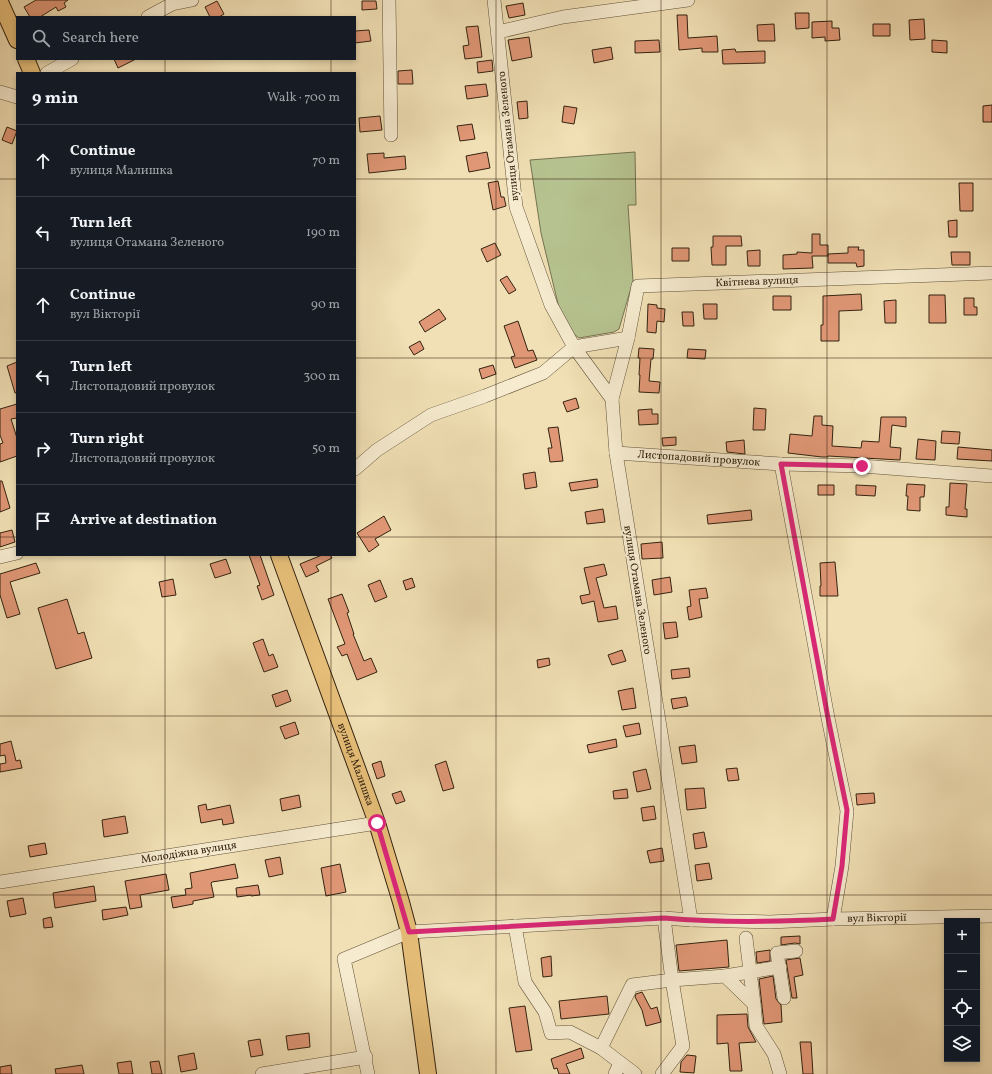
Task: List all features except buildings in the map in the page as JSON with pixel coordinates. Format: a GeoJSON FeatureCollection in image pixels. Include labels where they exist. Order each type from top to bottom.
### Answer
{"type":"FeatureCollection","features":[{"type":"Feature","properties":{"kind":"main road"},"geometry":{"type":"LineString","coordinates":[[0,2],[16,38]]}},
{"type":"Feature","properties":{"kind":"main road"},"geometry":{"type":"LineString","coordinates":[[26,60],[32,72]]}},
{"type":"Feature","properties":{"kind":"main road","name":"вулиця Малишка"},"geometry":{"type":"LineString","coordinates":[[279,556],[377,823],[409,932],[428,1074]]}},
{"type":"Feature","properties":{"kind":"street"},"geometry":{"type":"LineString","coordinates":[[150,16],[172,4],[192,0]]}},
{"type":"Feature","properties":{"kind":"street"},"geometry":{"type":"LineString","coordinates":[[389,0],[391,135]]}},
{"type":"Feature","properties":{"kind":"street","name":"вулиця Отамана Зеленого"},"geometry":{"type":"LineString","coordinates":[[494,0],[516,207],[551,305],[574,348],[612,399],[616,453],[690,920]]}},
{"type":"Feature","properties":{"kind":"street"},"geometry":{"type":"LineString","coordinates":[[498,32],[563,17],[688,0]]}},
{"type":"Feature","properties":{"kind":"street"},"geometry":{"type":"LineString","coordinates":[[49,72],[70,60]]}},
{"type":"Feature","properties":{"kind":"street"},"geometry":{"type":"LineString","coordinates":[[0,92],[16,97]]}},
{"type":"Feature","properties":{"kind":"street","name":"Квітнева вулиця"},"geometry":{"type":"LineString","coordinates":[[612,399],[628,338],[638,286],[992,273]]}},
{"type":"Feature","properties":{"kind":"street"},"geometry":{"type":"LineString","coordinates":[[356,468],[377,450],[431,415],[543,373],[574,348],[628,338]]}},
{"type":"Feature","properties":{"kind":"street","name":"Листопадовий провулок"},"geometry":{"type":"LineString","coordinates":[[616,453],[781,464],[862,466],[992,476]]}},
{"type":"Feature","properties":{"kind":"street"},"geometry":{"type":"LineString","coordinates":[[781,464],[828,718],[847,810],[842,866],[833,919]]}},
{"type":"Feature","properties":{"kind":"street"},"geometry":{"type":"LineString","coordinates":[[0,557],[16,553]]}},
{"type":"Feature","properties":{"kind":"street","name":"Молодіжна вулиця"},"geometry":{"type":"LineString","coordinates":[[0,882],[377,823]]}},
{"type":"Feature","properties":{"kind":"street","name":"вул Вікторії"},"geometry":{"type":"LineString","coordinates":[[690,920],[770,922],[833,919],[992,916]]}},
{"type":"Feature","properties":{"kind":"street"},"geometry":{"type":"LineString","coordinates":[[368,1074],[366,1057],[344,959],[409,932],[664,918],[690,920]]}},
{"type":"Feature","properties":{"kind":"street"},"geometry":{"type":"LineString","coordinates":[[662,1074],[683,1046],[664,918]]}},
{"type":"Feature","properties":{"kind":"street"},"geometry":{"type":"LineString","coordinates":[[515,926],[525,982],[545,1012],[551,1032],[570,1032],[600,1048],[618,1068],[635,1074]]}},
{"type":"Feature","properties":{"kind":"street"},"geometry":{"type":"LineString","coordinates":[[746,938],[756,1026],[774,1054],[780,1074]]}},
{"type":"Feature","properties":{"kind":"street"},"geometry":{"type":"LineString","coordinates":[[784,998],[778,953],[796,951]]}},
{"type":"Feature","properties":{"kind":"street"},"geometry":{"type":"LineString","coordinates":[[600,1048],[632,985],[725,976],[780,967]]}},
{"type":"Feature","properties":{"kind":"street"},"geometry":{"type":"LineString","coordinates":[[725,976],[754,1004]]}},
{"type":"Feature","properties":{"kind":"street"},"geometry":{"type":"LineString","coordinates":[[262,1074],[366,1057]]}},
{"type":"Feature","properties":{"kind":"green space"},"geometry":{"type":"Polygon","coordinates":[[[635,152],[636,205],[628,205],[633,281],[619,329],[614,332],[579,338],[574,334],[559,308],[541,233],[530,160],[635,152]]]}},
{"type":"Feature","properties":{"kind":"route"},"geometry":{"type":"LineString","coordinates":[[377,823],[409,932],[664,918],[770,922],[833,919],[842,866],[847,810],[828,718],[781,464],[862,466]]}}]}
